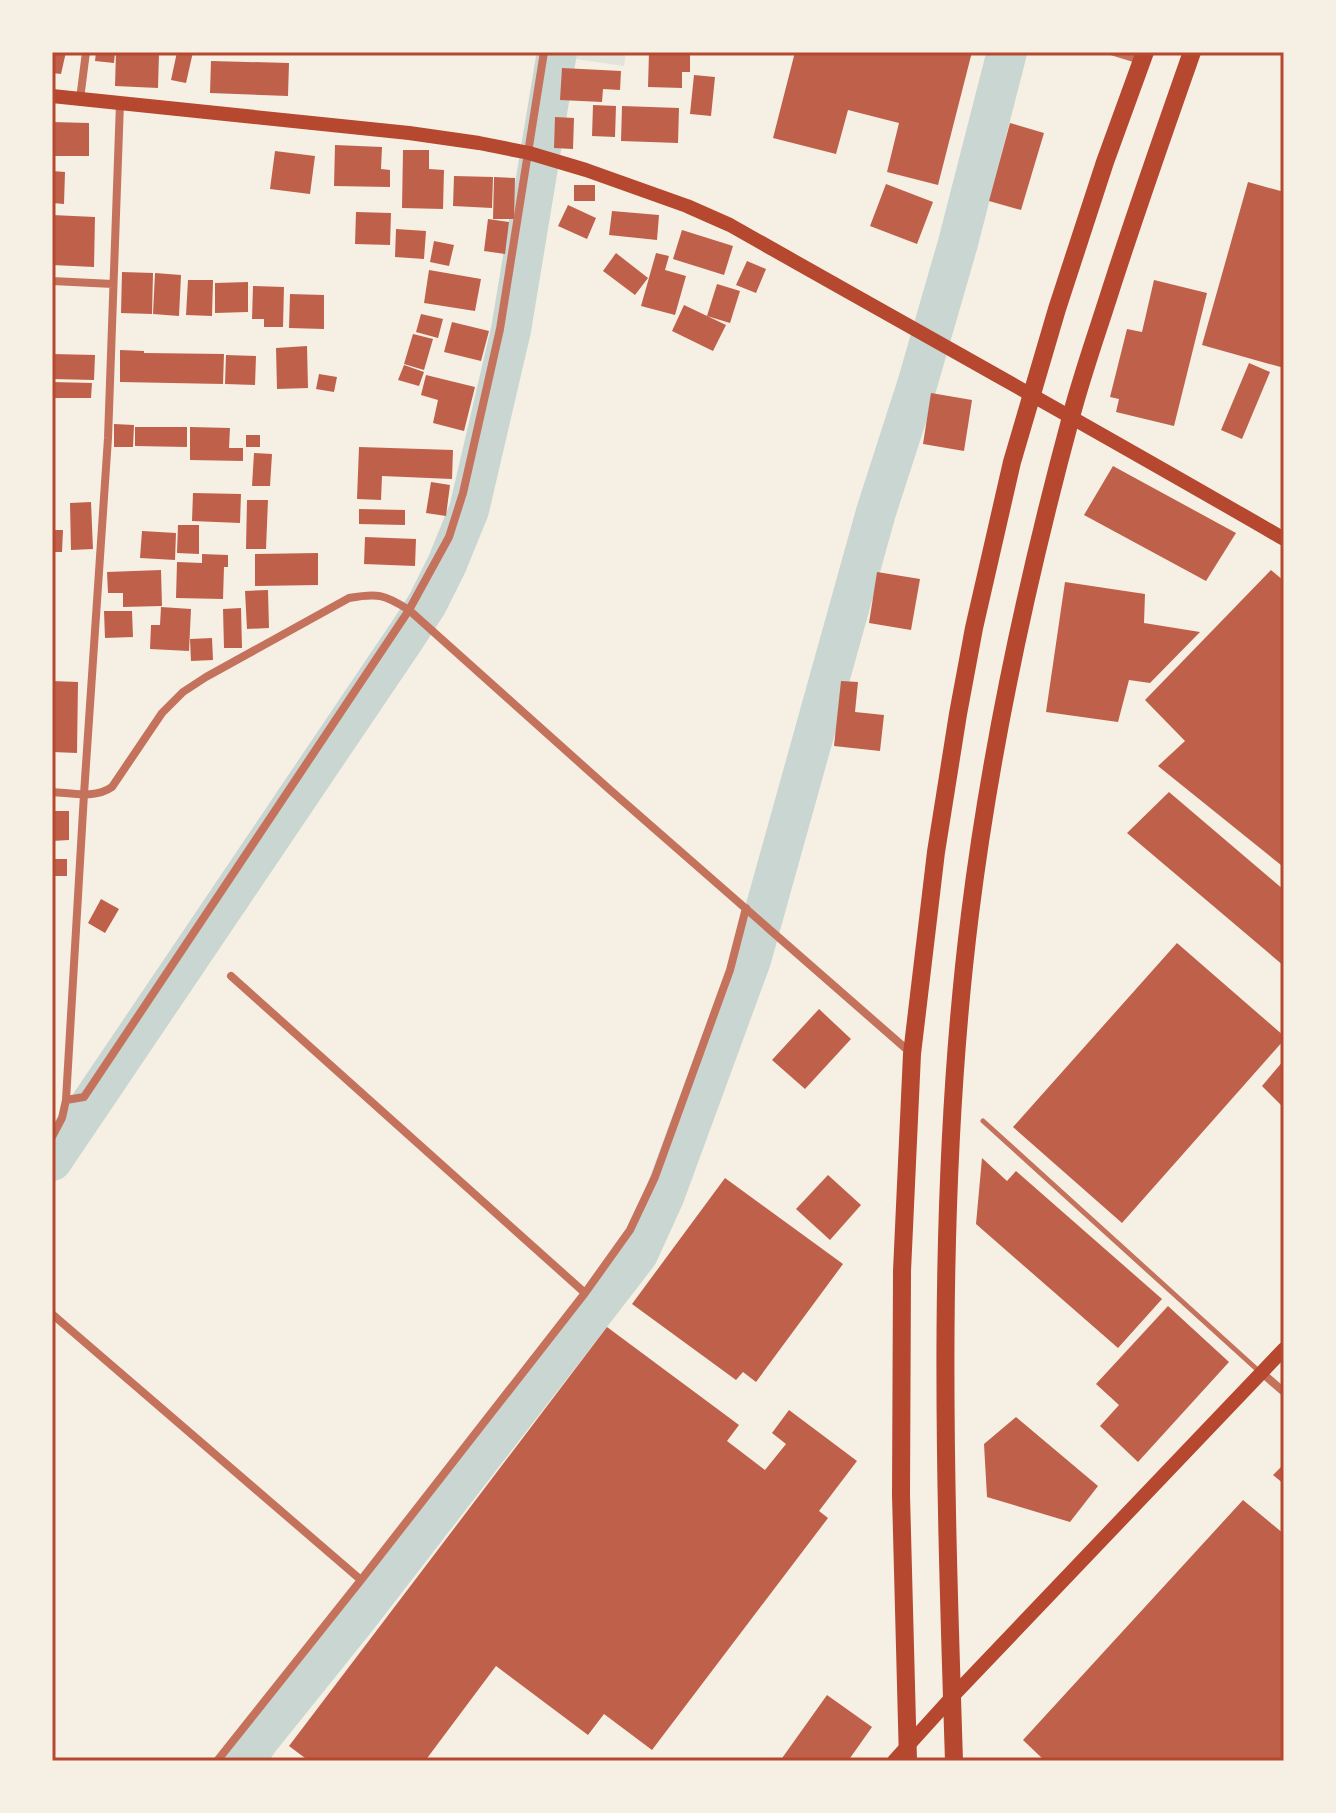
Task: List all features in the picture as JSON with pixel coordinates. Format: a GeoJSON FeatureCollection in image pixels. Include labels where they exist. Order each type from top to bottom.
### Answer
{"type":"FeatureCollection","features":[{"type":"Feature","properties":{"kind":"highway"},"geometry":{"type":"LineString","coordinates":[[954,1761],[948,1609],[945,1294],[951,1142],[972,899],[998,739],[1022,619],[1071,417],[1146,180],[1192,52]]}},
{"type":"Feature","properties":{"kind":"highway"},"geometry":{"type":"LineString","coordinates":[[908,1754],[901,1495],[904,1203],[912,1054],[933,880],[974,628],[1012,462],[1105,162],[1144,56]]}},
{"type":"Feature","properties":{"kind":"main road"},"geometry":{"type":"LineString","coordinates":[[52,96],[479,143],[529,153],[643,189],[730,225],[1284,539]]}},
{"type":"Feature","properties":{"kind":"main road"},"geometry":{"type":"LineString","coordinates":[[894,1761],[908,1754],[952,1697],[1284,1349]]}},
{"type":"Feature","properties":{"kind":"street"},"geometry":{"type":"LineString","coordinates":[[80,99],[86,52]]}},
{"type":"Feature","properties":{"kind":"street"},"geometry":{"type":"LineString","coordinates":[[66,1100],[84,1097],[409,610],[449,537],[463,493],[500,329],[544,52]]}},
{"type":"Feature","properties":{"kind":"street"},"geometry":{"type":"LineString","coordinates":[[1114,52],[1144,56]]}},
{"type":"Feature","properties":{"kind":"street"},"geometry":{"type":"LineString","coordinates":[[52,1137],[62,1118],[66,1100],[108,438],[120,103]]}},
{"type":"Feature","properties":{"kind":"street"},"geometry":{"type":"LineString","coordinates":[[52,281],[113,284]]}},
{"type":"Feature","properties":{"kind":"street"},"geometry":{"type":"LineString","coordinates":[[52,792],[98,794],[112,787],[162,713],[183,692],[349,598],[367,594],[384,596],[409,610],[912,1054]]}},
{"type":"Feature","properties":{"kind":"street"},"geometry":{"type":"LineString","coordinates":[[217,1761],[585,1293],[630,1230],[655,1177],[730,970],[746,908]]}},
{"type":"Feature","properties":{"kind":"street"},"geometry":{"type":"LineString","coordinates":[[231,976],[585,1293]]}},
{"type":"Feature","properties":{"kind":"street"},"geometry":{"type":"LineString","coordinates":[[52,1314],[361,1580]]}},
{"type":"Feature","properties":{"kind":"street"},"geometry":{"type":"LineString","coordinates":[[1262,1373],[1284,1392]]}},
{"type":"Feature","properties":{"kind":"lane"},"geometry":{"type":"LineString","coordinates":[[983,1121],[1262,1373]]}},
{"type":"Feature","properties":{"kind":"shaded area"},"geometry":{"type":"Polygon","coordinates":[[[563,52],[626,52],[624,66],[562,57],[563,52]]]}},
{"type":"Feature","properties":{"kind":"building"},"geometry":{"type":"Polygon","coordinates":[[[52,52],[66,52],[61,74],[52,73],[52,52]]]}},
{"type":"Feature","properties":{"kind":"building"},"geometry":{"type":"Polygon","coordinates":[[[96,52],[115,52],[114,63],[95,61],[96,52]]]}},
{"type":"Feature","properties":{"kind":"building"},"geometry":{"type":"Polygon","coordinates":[[[116,52],[159,53],[158,88],[115,86],[116,52]]]}},
{"type":"Feature","properties":{"kind":"building"},"geometry":{"type":"Polygon","coordinates":[[[177,52],[193,52],[186,83],[171,80],[177,52]]]}},
{"type":"Feature","properties":{"kind":"building"},"geometry":{"type":"Polygon","coordinates":[[[649,52],[690,52],[690,72],[682,72],[682,88],[648,87],[649,52]]]}},
{"type":"Feature","properties":{"kind":"building"},"geometry":{"type":"Polygon","coordinates":[[[795,52],[972,52],[938,185],[887,172],[899,123],[848,110],[836,154],[773,138],[795,52]]]}},
{"type":"Feature","properties":{"kind":"building"},"geometry":{"type":"Polygon","coordinates":[[[211,61],[289,63],[288,96],[210,93],[211,61]]]}},
{"type":"Feature","properties":{"kind":"building"},"geometry":{"type":"Polygon","coordinates":[[[562,68],[621,71],[620,90],[603,89],[602,102],[560,100],[562,68]]]}},
{"type":"Feature","properties":{"kind":"building"},"geometry":{"type":"Polygon","coordinates":[[[694,75],[715,77],[711,116],[690,114],[694,75]]]}},
{"type":"Feature","properties":{"kind":"building"},"geometry":{"type":"Polygon","coordinates":[[[593,105],[616,106],[615,137],[592,136],[593,105]]]}},
{"type":"Feature","properties":{"kind":"building"},"geometry":{"type":"Polygon","coordinates":[[[622,106],[679,108],[678,143],[621,141],[622,106]]]}},
{"type":"Feature","properties":{"kind":"building"},"geometry":{"type":"Polygon","coordinates":[[[555,117],[574,118],[573,149],[554,148],[555,117]]]}},
{"type":"Feature","properties":{"kind":"building"},"geometry":{"type":"Polygon","coordinates":[[[52,122],[89,123],[89,156],[52,156],[52,122]]]}},
{"type":"Feature","properties":{"kind":"building"},"geometry":{"type":"Polygon","coordinates":[[[1010,123],[1044,133],[1021,210],[989,201],[1010,123]]]}},
{"type":"Feature","properties":{"kind":"building"},"geometry":{"type":"Polygon","coordinates":[[[335,145],[382,147],[381,169],[390,170],[390,187],[334,186],[335,145]]]}},
{"type":"Feature","properties":{"kind":"building"},"geometry":{"type":"Polygon","coordinates":[[[403,150],[429,150],[429,169],[444,170],[443,209],[402,208],[403,150]]]}},
{"type":"Feature","properties":{"kind":"building"},"geometry":{"type":"Polygon","coordinates":[[[275,151],[315,156],[310,194],[270,189],[275,151]]]}},
{"type":"Feature","properties":{"kind":"building"},"geometry":{"type":"Polygon","coordinates":[[[52,171],[65,172],[64,204],[52,203],[52,171]]]}},
{"type":"Feature","properties":{"kind":"building"},"geometry":{"type":"Polygon","coordinates":[[[454,176],[493,177],[492,208],[453,206],[454,176]]]}},
{"type":"Feature","properties":{"kind":"building"},"geometry":{"type":"Polygon","coordinates":[[[494,177],[515,178],[514,219],[493,219],[494,177]]]}},
{"type":"Feature","properties":{"kind":"building"},"geometry":{"type":"Polygon","coordinates":[[[1248,182],[1284,192],[1284,368],[1202,345],[1248,182]]]}},
{"type":"Feature","properties":{"kind":"building"},"geometry":{"type":"Polygon","coordinates":[[[886,184],[933,202],[917,244],[870,226],[886,184]]]}},
{"type":"Feature","properties":{"kind":"building"},"geometry":{"type":"Polygon","coordinates":[[[574,185],[595,185],[595,201],[574,201],[574,185]]]}},
{"type":"Feature","properties":{"kind":"building"},"geometry":{"type":"Polygon","coordinates":[[[568,205],[596,218],[587,239],[558,226],[568,205]]]}},
{"type":"Feature","properties":{"kind":"building"},"geometry":{"type":"Polygon","coordinates":[[[612,211],[659,215],[657,240],[609,235],[612,211]]]}},
{"type":"Feature","properties":{"kind":"building"},"geometry":{"type":"Polygon","coordinates":[[[356,212],[391,213],[390,245],[355,244],[356,212]]]}},
{"type":"Feature","properties":{"kind":"building"},"geometry":{"type":"Polygon","coordinates":[[[52,215],[95,217],[94,267],[52,265],[52,215]]]}},
{"type":"Feature","properties":{"kind":"building"},"geometry":{"type":"Polygon","coordinates":[[[488,219],[509,222],[505,254],[484,251],[488,219]]]}},
{"type":"Feature","properties":{"kind":"building"},"geometry":{"type":"Polygon","coordinates":[[[396,229],[426,231],[424,259],[395,257],[396,229]]]}},
{"type":"Feature","properties":{"kind":"building"},"geometry":{"type":"Polygon","coordinates":[[[682,230],[733,246],[724,275],[673,259],[682,230]]]}},
{"type":"Feature","properties":{"kind":"building"},"geometry":{"type":"Polygon","coordinates":[[[434,241],[454,245],[449,266],[430,262],[434,241]]]}},
{"type":"Feature","properties":{"kind":"building"},"geometry":{"type":"Polygon","coordinates":[[[616,253],[648,278],[635,295],[603,271],[616,253]]]}},
{"type":"Feature","properties":{"kind":"building"},"geometry":{"type":"Polygon","coordinates":[[[656,253],[669,256],[665,270],[686,276],[675,315],[641,306],[656,253]]]}},
{"type":"Feature","properties":{"kind":"building"},"geometry":{"type":"Polygon","coordinates":[[[747,261],[766,269],[756,293],[736,285],[747,261]]]}},
{"type":"Feature","properties":{"kind":"building"},"geometry":{"type":"Polygon","coordinates":[[[429,270],[481,279],[475,311],[424,303],[429,270]]]}},
{"type":"Feature","properties":{"kind":"building"},"geometry":{"type":"Polygon","coordinates":[[[122,272],[153,273],[152,314],[121,313],[122,272]]]}},
{"type":"Feature","properties":{"kind":"building"},"geometry":{"type":"Polygon","coordinates":[[[155,273],[181,275],[179,316],[153,314],[155,273]]]}},
{"type":"Feature","properties":{"kind":"building"},"geometry":{"type":"Polygon","coordinates":[[[188,280],[213,280],[212,316],[186,315],[188,280]]]}},
{"type":"Feature","properties":{"kind":"building"},"geometry":{"type":"Polygon","coordinates":[[[1154,280],[1207,293],[1174,426],[1116,412],[1119,399],[1110,397],[1127,329],[1142,332],[1154,280]]]}},
{"type":"Feature","properties":{"kind":"building"},"geometry":{"type":"Polygon","coordinates":[[[248,282],[248,312],[215,313],[215,283],[248,282]]]}},
{"type":"Feature","properties":{"kind":"building"},"geometry":{"type":"Polygon","coordinates":[[[717,284],[740,291],[730,323],[707,316],[717,284]]]}},
{"type":"Feature","properties":{"kind":"building"},"geometry":{"type":"Polygon","coordinates":[[[253,286],[284,287],[283,327],[264,327],[264,319],[252,319],[253,286]]]}},
{"type":"Feature","properties":{"kind":"building"},"geometry":{"type":"Polygon","coordinates":[[[290,294],[324,295],[324,329],[289,328],[290,294]]]}},
{"type":"Feature","properties":{"kind":"building"},"geometry":{"type":"Polygon","coordinates":[[[684,305],[726,325],[713,351],[672,331],[684,305]]]}},
{"type":"Feature","properties":{"kind":"building"},"geometry":{"type":"Polygon","coordinates":[[[421,314],[443,319],[438,338],[416,332],[421,314]]]}},
{"type":"Feature","properties":{"kind":"building"},"geometry":{"type":"Polygon","coordinates":[[[452,322],[489,331],[481,361],[444,352],[452,322]]]}},
{"type":"Feature","properties":{"kind":"building"},"geometry":{"type":"Polygon","coordinates":[[[413,334],[433,339],[424,370],[404,364],[413,334]]]}},
{"type":"Feature","properties":{"kind":"building"},"geometry":{"type":"Polygon","coordinates":[[[307,346],[308,388],[277,389],[276,348],[307,346]]]}},
{"type":"Feature","properties":{"kind":"building"},"geometry":{"type":"Polygon","coordinates":[[[120,350],[224,354],[223,384],[120,382],[120,350]]]}},
{"type":"Feature","properties":{"kind":"building"},"geometry":{"type":"Polygon","coordinates":[[[52,354],[95,355],[94,380],[52,379],[52,354]]]}},
{"type":"Feature","properties":{"kind":"building"},"geometry":{"type":"Polygon","coordinates":[[[226,355],[256,356],[255,385],[225,384],[226,355]]]}},
{"type":"Feature","properties":{"kind":"building"},"geometry":{"type":"Polygon","coordinates":[[[1249,363],[1270,372],[1242,439],[1221,430],[1249,363]]]}},
{"type":"Feature","properties":{"kind":"building"},"geometry":{"type":"Polygon","coordinates":[[[404,365],[424,372],[419,386],[398,380],[404,365]]]}},
{"type":"Feature","properties":{"kind":"building"},"geometry":{"type":"Polygon","coordinates":[[[319,374],[337,377],[334,392],[316,389],[319,374]]]}},
{"type":"Feature","properties":{"kind":"building"},"geometry":{"type":"Polygon","coordinates":[[[426,375],[475,387],[464,431],[433,423],[438,400],[421,395],[426,375]]]}},
{"type":"Feature","properties":{"kind":"building"},"geometry":{"type":"Polygon","coordinates":[[[52,382],[92,383],[91,398],[52,398],[52,382]]]}},
{"type":"Feature","properties":{"kind":"building"},"geometry":{"type":"Polygon","coordinates":[[[931,393],[972,400],[964,451],[923,444],[931,393]]]}},
{"type":"Feature","properties":{"kind":"building"},"geometry":{"type":"Polygon","coordinates":[[[114,424],[134,425],[133,447],[114,447],[114,424]]]}},
{"type":"Feature","properties":{"kind":"building"},"geometry":{"type":"Polygon","coordinates":[[[135,427],[187,427],[187,447],[135,446],[135,427]]]}},
{"type":"Feature","properties":{"kind":"building"},"geometry":{"type":"Polygon","coordinates":[[[190,427],[230,428],[229,448],[243,448],[243,461],[190,460],[190,427]]]}},
{"type":"Feature","properties":{"kind":"building"},"geometry":{"type":"Polygon","coordinates":[[[246,435],[260,435],[260,447],[246,447],[246,435]]]}},
{"type":"Feature","properties":{"kind":"building"},"geometry":{"type":"Polygon","coordinates":[[[359,447],[453,450],[452,479],[382,476],[381,500],[357,499],[359,447]]]}},
{"type":"Feature","properties":{"kind":"building"},"geometry":{"type":"Polygon","coordinates":[[[254,453],[272,454],[270,486],[252,486],[254,453]]]}},
{"type":"Feature","properties":{"kind":"building"},"geometry":{"type":"Polygon","coordinates":[[[1113,466],[1236,533],[1206,581],[1084,515],[1113,466]]]}},
{"type":"Feature","properties":{"kind":"building"},"geometry":{"type":"Polygon","coordinates":[[[431,482],[450,485],[446,516],[426,513],[431,482]]]}},
{"type":"Feature","properties":{"kind":"building"},"geometry":{"type":"Polygon","coordinates":[[[193,493],[241,494],[240,523],[192,521],[193,493]]]}},
{"type":"Feature","properties":{"kind":"building"},"geometry":{"type":"Polygon","coordinates":[[[247,500],[268,500],[266,549],[246,549],[247,500]]]}},
{"type":"Feature","properties":{"kind":"building"},"geometry":{"type":"Polygon","coordinates":[[[91,502],[93,549],[71,550],[70,503],[91,502]]]}},
{"type":"Feature","properties":{"kind":"building"},"geometry":{"type":"Polygon","coordinates":[[[359,509],[405,510],[405,525],[359,524],[359,509]]]}},
{"type":"Feature","properties":{"kind":"building"},"geometry":{"type":"Polygon","coordinates":[[[178,525],[199,525],[199,554],[177,553],[178,525]]]}},
{"type":"Feature","properties":{"kind":"building"},"geometry":{"type":"Polygon","coordinates":[[[52,530],[63,530],[62,552],[52,552],[52,530]]]}},
{"type":"Feature","properties":{"kind":"building"},"geometry":{"type":"Polygon","coordinates":[[[142,531],[176,533],[175,560],[140,558],[142,531]]]}},
{"type":"Feature","properties":{"kind":"building"},"geometry":{"type":"Polygon","coordinates":[[[365,537],[416,539],[415,566],[364,564],[365,537]]]}},
{"type":"Feature","properties":{"kind":"building"},"geometry":{"type":"Polygon","coordinates":[[[318,553],[318,585],[255,586],[255,554],[318,553]]]}},
{"type":"Feature","properties":{"kind":"building"},"geometry":{"type":"Polygon","coordinates":[[[202,554],[228,555],[228,567],[224,567],[223,599],[176,598],[177,562],[202,563],[202,554]]]}},
{"type":"Feature","properties":{"kind":"building"},"geometry":{"type":"Polygon","coordinates":[[[161,570],[162,606],[123,607],[123,593],[108,593],[107,572],[161,570]]]}},
{"type":"Feature","properties":{"kind":"building"},"geometry":{"type":"Polygon","coordinates":[[[1271,570],[1284,581],[1284,861],[1281,865],[1158,766],[1185,741],[1145,700],[1271,570]]]}},
{"type":"Feature","properties":{"kind":"building"},"geometry":{"type":"Polygon","coordinates":[[[877,572],[920,579],[911,630],[869,623],[877,572]]]}},
{"type":"Feature","properties":{"kind":"building"},"geometry":{"type":"Polygon","coordinates":[[[1065,582],[1145,594],[1144,623],[1200,632],[1150,683],[1129,680],[1118,722],[1046,712],[1065,582]]]}},
{"type":"Feature","properties":{"kind":"building"},"geometry":{"type":"Polygon","coordinates":[[[268,590],[269,628],[247,629],[245,591],[268,590]]]}},
{"type":"Feature","properties":{"kind":"building"},"geometry":{"type":"Polygon","coordinates":[[[161,607],[191,609],[189,651],[150,649],[151,625],[160,625],[161,607]]]}},
{"type":"Feature","properties":{"kind":"building"},"geometry":{"type":"Polygon","coordinates":[[[241,608],[242,648],[224,648],[223,609],[241,608]]]}},
{"type":"Feature","properties":{"kind":"building"},"geometry":{"type":"Polygon","coordinates":[[[104,611],[132,611],[133,637],[105,638],[104,611]]]}},
{"type":"Feature","properties":{"kind":"building"},"geometry":{"type":"Polygon","coordinates":[[[212,638],[213,660],[191,661],[190,639],[212,638]]]}},
{"type":"Feature","properties":{"kind":"building"},"geometry":{"type":"Polygon","coordinates":[[[52,681],[78,682],[77,753],[52,752],[52,681]]]}},
{"type":"Feature","properties":{"kind":"building"},"geometry":{"type":"Polygon","coordinates":[[[841,681],[858,682],[855,712],[884,715],[880,751],[834,746],[841,681]]]}},
{"type":"Feature","properties":{"kind":"building"},"geometry":{"type":"Polygon","coordinates":[[[1169,792],[1284,890],[1284,966],[1127,833],[1169,792]]]}},
{"type":"Feature","properties":{"kind":"building"},"geometry":{"type":"Polygon","coordinates":[[[52,811],[69,811],[69,840],[52,841],[52,811]]]}},
{"type":"Feature","properties":{"kind":"building"},"geometry":{"type":"Polygon","coordinates":[[[52,859],[67,859],[67,876],[52,876],[52,859]]]}},
{"type":"Feature","properties":{"kind":"building"},"geometry":{"type":"Polygon","coordinates":[[[101,899],[119,909],[105,933],[88,923],[101,899]]]}},
{"type":"Feature","properties":{"kind":"building"},"geometry":{"type":"Polygon","coordinates":[[[1177,943],[1284,1036],[1284,1040],[1122,1223],[1013,1127],[1177,943]]]}},
{"type":"Feature","properties":{"kind":"building"},"geometry":{"type":"Polygon","coordinates":[[[819,1009],[851,1039],[805,1089],[772,1060],[819,1009]]]}},
{"type":"Feature","properties":{"kind":"building"},"geometry":{"type":"Polygon","coordinates":[[[1284,1060],[1284,1108],[1262,1086],[1284,1060]]]}},
{"type":"Feature","properties":{"kind":"building"},"geometry":{"type":"Polygon","coordinates":[[[982,1158],[1007,1181],[1016,1171],[1162,1299],[1118,1348],[976,1224],[982,1158]]]}},
{"type":"Feature","properties":{"kind":"building"},"geometry":{"type":"Polygon","coordinates":[[[828,1175],[861,1205],[830,1240],[796,1209],[828,1175]]]}},
{"type":"Feature","properties":{"kind":"building"},"geometry":{"type":"Polygon","coordinates":[[[725,1178],[843,1264],[756,1382],[743,1372],[736,1380],[632,1304],[725,1178]]]}},
{"type":"Feature","properties":{"kind":"building"},"geometry":{"type":"Polygon","coordinates":[[[1168,1306],[1229,1362],[1138,1462],[1100,1426],[1119,1405],[1096,1384],[1168,1306]]]}},
{"type":"Feature","properties":{"kind":"building"},"geometry":{"type":"Polygon","coordinates":[[[607,1327],[739,1425],[727,1441],[765,1470],[786,1444],[772,1433],[789,1410],[857,1461],[819,1511],[828,1518],[652,1750],[604,1714],[588,1735],[496,1666],[425,1761],[309,1761],[289,1746],[607,1327]]]}},
{"type":"Feature","properties":{"kind":"building"},"geometry":{"type":"Polygon","coordinates":[[[1016,1417],[1098,1486],[1070,1522],[987,1497],[984,1444],[1016,1417]]]}},
{"type":"Feature","properties":{"kind":"building"},"geometry":{"type":"Polygon","coordinates":[[[1284,1464],[1284,1484],[1273,1475],[1284,1464]]]}},
{"type":"Feature","properties":{"kind":"building"},"geometry":{"type":"Polygon","coordinates":[[[1243,1500],[1284,1534],[1284,1761],[1045,1761],[1023,1740],[1243,1500]]]}},
{"type":"Feature","properties":{"kind":"building"},"geometry":{"type":"Polygon","coordinates":[[[827,1695],[872,1727],[848,1761],[780,1761],[827,1695]]]}},
{"type":"Feature","properties":{"kind":"waterway"},"geometry":{"type":"LineString","coordinates":[[52,1161],[409,632],[447,564],[469,510],[511,330],[557,52]]}},
{"type":"Feature","properties":{"kind":"waterway"},"geometry":{"type":"LineString","coordinates":[[245,1761],[638,1254],[664,1197],[751,960],[876,512],[958,243],[1007,52]]}}]}
